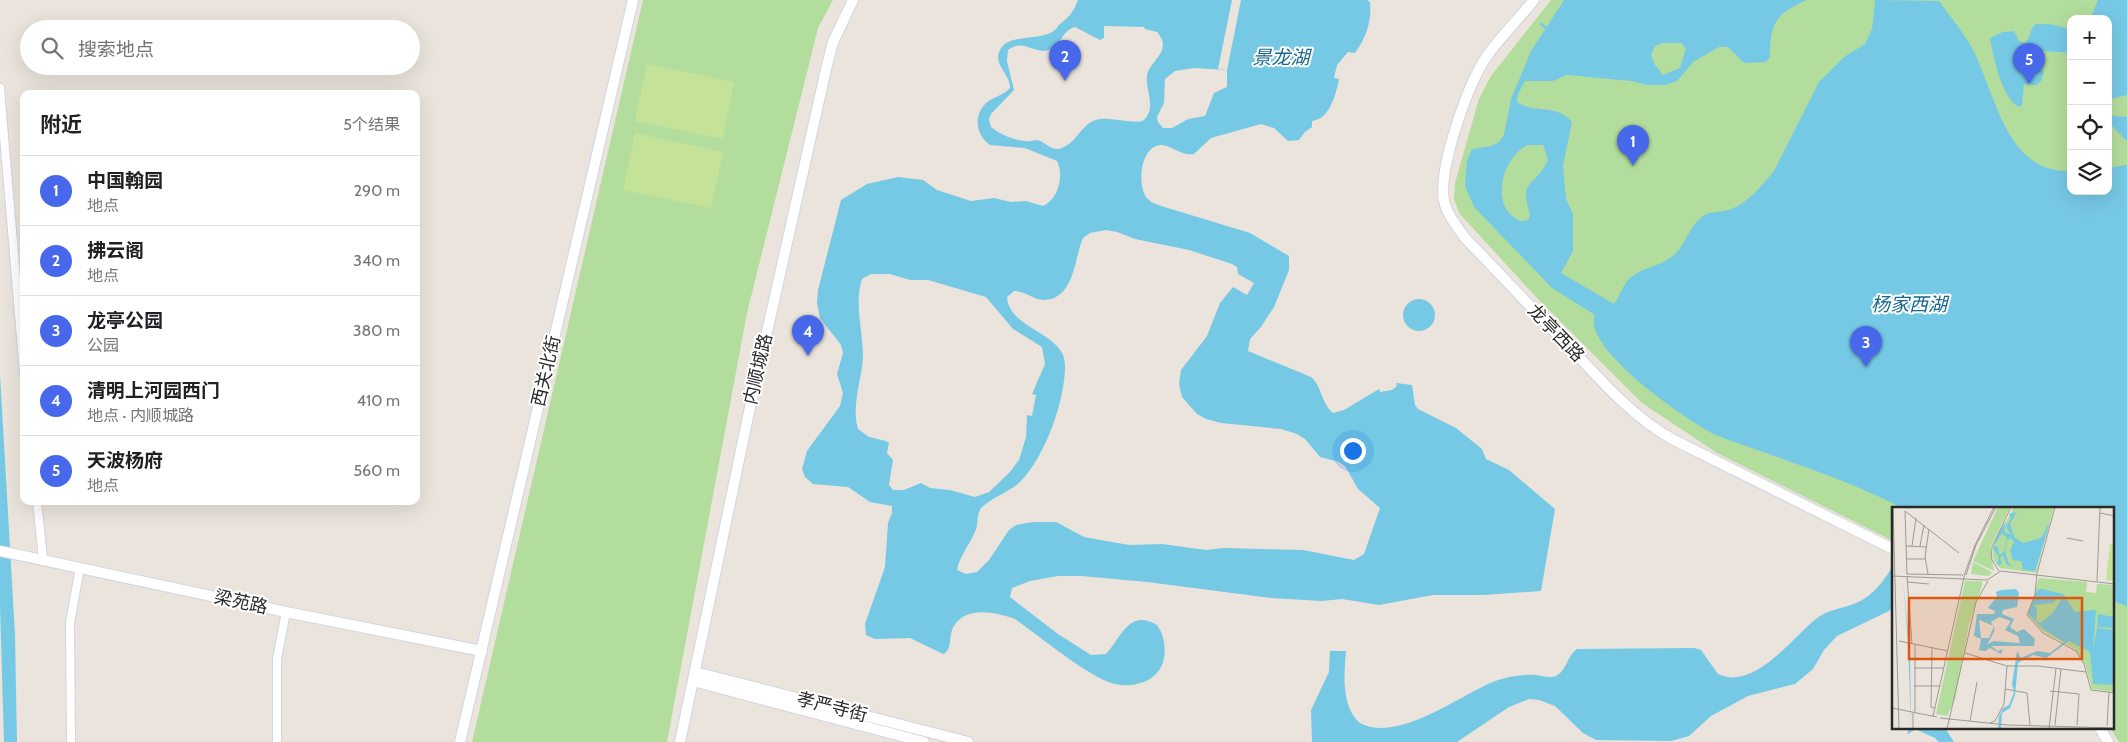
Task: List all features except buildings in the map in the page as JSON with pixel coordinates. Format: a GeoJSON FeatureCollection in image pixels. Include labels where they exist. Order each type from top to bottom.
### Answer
{"type":"FeatureCollection","features":[{"type":"Feature","properties":{"kind":"street","name":"西关北街"},"geometry":{"type":"LineString","coordinates":[[460,742],[633,0]]}},
{"type":"Feature","properties":{"kind":"street","name":"内顺城路"},"geometry":{"type":"LineString","coordinates":[[680,742],[749,412],[827,65],[833,42],[853,0]]}},
{"type":"Feature","properties":{"kind":"street","name":"龙亭西路"},"geometry":{"type":"LineString","coordinates":[[1534,0],[1485,59],[1469,88],[1444,177],[1444,202],[1454,222],[1465,238],[1591,370],[1619,398],[1650,424],[1674,440],[1891,548]]}},
{"type":"Feature","properties":{"kind":"street"},"geometry":{"type":"LineString","coordinates":[[0,88],[20,326]]}},
{"type":"Feature","properties":{"kind":"street"},"geometry":{"type":"LineString","coordinates":[[37,505],[40,558]]}},
{"type":"Feature","properties":{"kind":"street","name":"梁苑路"},"geometry":{"type":"LineString","coordinates":[[0,550],[286,612],[482,651]]}},
{"type":"Feature","properties":{"kind":"street"},"geometry":{"type":"LineString","coordinates":[[71,742],[70,623],[80,567]]}},
{"type":"Feature","properties":{"kind":"street"},"geometry":{"type":"LineString","coordinates":[[277,742],[277,659],[286,612]]}},
{"type":"Feature","properties":{"kind":"street","name":"孝严寺街"},"geometry":{"type":"LineString","coordinates":[[694,676],[924,742]]}},
{"type":"Feature","properties":{"kind":"street","name":"孝严寺街"},"geometry":{"type":"LineString","coordinates":[[694,676],[968,742]]}},
{"type":"Feature","properties":{"kind":"street"},"geometry":{"type":"LineString","coordinates":[[2101,730],[2108,742]]}},
{"type":"Feature","properties":{"kind":"green space"},"geometry":{"type":"Polygon","coordinates":[[[643,0],[833,0],[818,28],[747,313],[667,742],[472,742],[643,0]]]}},
{"type":"Feature","properties":{"kind":"green space","name":"杨家西湖"},"geometry":{"type":"Polygon","coordinates":[[[1551,0],[2127,0],[2127,742],[2119,742],[2111,730],[2114,730],[2114,507],[1892,507],[1892,540],[1717,453],[1642,403],[1536,297],[1459,213],[1454,199],[1455,183],[1479,99],[1491,76],[1551,0]]]}},
{"type":"Feature","properties":{"kind":"green space"},"geometry":{"type":"Polygon","coordinates":[[[647,64],[734,82],[723,139],[635,121],[647,64]]]}},
{"type":"Feature","properties":{"kind":"green space"},"geometry":{"type":"Polygon","coordinates":[[[635,133],[723,152],[711,208],[623,190],[635,133]]]}},
{"type":"Feature","properties":{"kind":"water","name":"景龙湖"},"geometry":{"type":"Polygon","coordinates":[[[1078,0],[1367,0],[1370,2],[1369,23],[1362,41],[1355,53],[1348,52],[1337,65],[1334,78],[1339,79],[1328,111],[1323,116],[1312,121],[1312,127],[1299,140],[1288,141],[1274,128],[1261,124],[1211,138],[1194,154],[1183,153],[1168,146],[1159,145],[1149,151],[1143,163],[1141,178],[1143,191],[1151,202],[1250,233],[1289,256],[1289,270],[1274,307],[1261,327],[1250,339],[1248,351],[1311,377],[1333,413],[1344,410],[1379,389],[1380,392],[1392,390],[1397,386],[1396,383],[1412,385],[1415,405],[1418,409],[1456,428],[1482,449],[1486,459],[1509,470],[1555,509],[1541,591],[1484,595],[1433,595],[1379,605],[1342,599],[1322,601],[1271,598],[1147,582],[1081,576],[1058,576],[1030,581],[1012,588],[1010,597],[1058,634],[1091,655],[1106,654],[1121,633],[1133,622],[1139,620],[1147,621],[1157,625],[1162,634],[1164,644],[1162,665],[1154,676],[1148,680],[1128,685],[1115,684],[1092,674],[1015,619],[991,613],[974,613],[960,619],[952,630],[948,649],[943,654],[910,638],[875,639],[866,635],[865,624],[885,567],[888,523],[892,513],[892,506],[870,502],[848,487],[813,484],[805,477],[802,469],[807,451],[840,406],[843,393],[837,374],[843,353],[841,345],[820,318],[817,303],[818,290],[841,200],[867,184],[898,177],[923,180],[937,190],[971,201],[994,198],[1011,202],[1026,201],[1043,206],[1048,203],[1059,186],[1060,173],[1057,161],[1025,148],[990,145],[979,131],[978,119],[986,103],[1010,88],[1010,83],[998,57],[1003,46],[1015,40],[1046,35],[1052,32],[1069,16],[1078,0]],[[1104,26],[1104,38],[1100,40],[1075,27],[1067,31],[1056,45],[1049,50],[1044,51],[1019,46],[1008,50],[1007,61],[1014,90],[991,114],[989,119],[991,127],[1003,135],[1012,138],[1027,141],[1037,140],[1058,149],[1068,145],[1088,124],[1094,121],[1100,119],[1137,122],[1144,120],[1150,109],[1147,76],[1162,50],[1162,39],[1157,32],[1145,29],[1144,27],[1104,26]],[[1194,68],[1175,71],[1165,79],[1164,103],[1157,117],[1158,122],[1163,128],[1172,128],[1188,119],[1205,116],[1214,93],[1227,87],[1227,70],[1194,68]],[[1106,230],[1090,233],[1083,238],[1072,276],[1062,293],[1054,298],[1044,300],[1014,291],[1007,297],[1010,308],[1017,317],[1057,346],[1063,355],[1065,366],[1064,380],[1052,428],[1038,458],[1020,482],[986,503],[980,509],[973,537],[960,560],[957,570],[966,574],[977,572],[989,560],[1009,530],[1016,525],[1033,522],[1056,522],[1084,537],[1129,545],[1162,544],[1206,550],[1224,548],[1303,550],[1354,560],[1364,554],[1380,508],[1358,489],[1345,466],[1339,462],[1320,457],[1305,439],[1297,434],[1281,429],[1221,423],[1206,419],[1197,414],[1182,397],[1179,384],[1181,370],[1207,336],[1220,303],[1233,287],[1247,295],[1254,283],[1238,274],[1237,267],[1232,264],[1189,250],[1135,239],[1106,230]],[[871,274],[862,279],[859,307],[863,356],[856,402],[856,420],[858,429],[869,437],[889,443],[887,453],[893,460],[889,485],[893,490],[904,490],[921,483],[930,488],[950,490],[975,497],[989,492],[1010,472],[1019,460],[1026,437],[1027,415],[1032,416],[1036,395],[1032,394],[1045,364],[1042,347],[1013,329],[986,297],[928,280],[910,280],[890,274],[871,274]]]}},
{"type":"Feature","properties":{"kind":"water","name":"杨家西湖"},"geometry":{"type":"Polygon","coordinates":[[[1564,0],[1807,0],[1788,10],[1776,21],[1771,36],[1770,57],[1766,62],[1744,63],[1728,47],[1719,47],[1693,62],[1677,81],[1666,85],[1647,85],[1631,81],[1567,75],[1553,81],[1525,81],[1518,94],[1517,102],[1531,108],[1552,110],[1566,116],[1572,122],[1563,166],[1566,199],[1573,214],[1573,251],[1561,273],[1614,304],[1628,280],[1645,269],[1664,262],[1675,254],[1694,225],[1702,217],[1709,213],[1737,206],[1755,193],[1765,182],[1774,171],[1819,82],[1844,57],[1865,44],[1872,29],[1875,0],[1939,1],[1972,48],[1996,107],[2017,145],[2031,159],[2049,168],[2067,170],[2067,195],[2112,195],[2112,167],[2127,165],[2127,606],[2114,601],[2114,507],[1898,507],[1880,497],[1816,471],[1716,435],[1662,400],[1620,364],[1604,346],[1595,329],[1595,315],[1552,288],[1474,207],[1465,186],[1467,160],[1472,149],[1491,146],[1499,142],[1504,135],[1511,99],[1531,51],[1564,0]],[[1663,43],[1655,46],[1651,55],[1655,65],[1663,75],[1680,68],[1686,48],[1681,43],[1663,43]],[[1528,145],[1511,160],[1506,171],[1502,183],[1502,195],[1505,206],[1511,215],[1521,221],[1528,220],[1530,215],[1526,195],[1529,184],[1548,160],[1543,145],[1528,145]]]}},
{"type":"Feature","properties":{"kind":"water"},"geometry":{"type":"Polygon","coordinates":[[[2098,0],[2127,0],[2127,95],[2112,99],[2112,15],[2092,15],[2098,0]]]}},
{"type":"Feature","properties":{"kind":"water"},"geometry":{"type":"Polygon","coordinates":[[[2036,24],[2049,24],[2067,28],[2067,53],[2043,51],[2036,55],[2035,59],[2044,72],[2041,81],[2036,85],[2024,84],[2022,105],[2019,107],[2013,102],[2003,86],[1996,66],[1990,38],[2003,32],[2014,31],[2019,41],[2025,43],[2036,24]]]}},
{"type":"Feature","properties":{"kind":"water"},"geometry":{"type":"Polygon","coordinates":[[[2112,114],[2113,116],[2127,117],[2127,141],[2112,126],[2112,114]]]}},
{"type":"Feature","properties":{"kind":"water"},"geometry":{"type":"Polygon","coordinates":[[[1419,299],[1425,300],[1430,304],[1434,309],[1434,321],[1430,326],[1425,330],[1419,331],[1413,330],[1408,326],[1404,321],[1403,315],[1404,309],[1408,304],[1413,300],[1419,299]]]}},
{"type":"Feature","properties":{"kind":"water"},"geometry":{"type":"Polygon","coordinates":[[[0,374],[15,635],[17,742],[4,742],[0,607],[0,374]]]}},
{"type":"Feature","properties":{"kind":"water"},"geometry":{"type":"Polygon","coordinates":[[[1892,567],[1892,608],[1889,611],[1837,636],[1824,650],[1813,669],[1795,684],[1748,696],[1711,716],[1689,736],[1671,741],[1596,740],[1583,733],[1555,706],[1539,700],[1529,699],[1509,707],[1457,742],[1312,742],[1311,710],[1329,672],[1330,651],[1346,651],[1345,690],[1354,716],[1360,723],[1374,727],[1390,727],[1407,724],[1424,717],[1503,678],[1528,675],[1556,676],[1563,670],[1571,655],[1577,649],[1694,648],[1701,650],[1718,674],[1732,677],[1746,675],[1774,658],[1820,616],[1856,603],[1868,596],[1892,567]]]}},
{"type":"Feature","properties":{"kind":"water"},"geometry":{"type":"Polygon","coordinates":[[[1917,730],[1946,730],[1954,742],[1939,742],[1935,738],[1917,730]]]}},
{"type":"Feature","properties":{"kind":"pier"},"geometry":{"type":"Polygon","coordinates":[[[1232,0],[1241,0],[1227,70],[1218,69],[1232,0]]]}},
{"type":"Feature","properties":{"kind":"waterway"},"geometry":{"type":"LineString","coordinates":[[1541,24],[1545,27]]}},
{"type":"Feature","properties":{"kind":"place","name":"拂云阁"},"geometry":{"type":"Point","coordinates":[1065,81]}},
{"type":"Feature","properties":{"kind":"place","name":"天波杨府"},"geometry":{"type":"Point","coordinates":[2029,84]}},
{"type":"Feature","properties":{"kind":"place","name":"中国翰园"},"geometry":{"type":"Point","coordinates":[1633,166]}},
{"type":"Feature","properties":{"kind":"place","name":"清明上河园西门"},"geometry":{"type":"Point","coordinates":[808,356]}},
{"type":"Feature","properties":{"kind":"place","name":"龙亭公园"},"geometry":{"type":"Point","coordinates":[1866,367]}}]}
